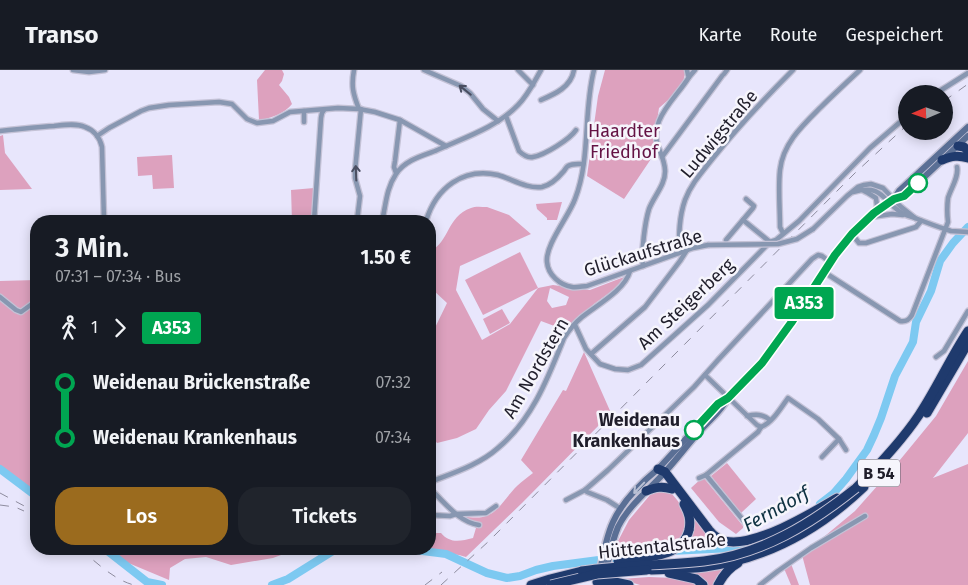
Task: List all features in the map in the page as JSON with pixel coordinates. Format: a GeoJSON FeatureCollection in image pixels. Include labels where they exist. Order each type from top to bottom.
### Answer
{"type":"FeatureCollection","features":[{"type":"Feature","properties":{"kind":"highway"},"geometry":{"type":"LineString","coordinates":[[942,160],[962,151]]}},
{"type":"Feature","properties":{"kind":"highway","name":"B 54"},"geometry":{"type":"LineString","coordinates":[[966,338],[968,325]]}},
{"type":"Feature","properties":{"kind":"highway","name":"Hüttentalstraße"},"geometry":{"type":"LineString","coordinates":[[531,585],[550,578],[613,566],[705,561],[746,552],[800,528],[856,488],[883,460],[910,428],[966,338]]}},
{"type":"Feature","properties":{"kind":"highway","name":"Hüttentalstraße"},"geometry":{"type":"LineString","coordinates":[[550,585],[597,574],[706,567],[747,558],[775,548],[810,529],[842,507],[873,479],[901,448],[925,417],[966,338]]}},
{"type":"Feature","properties":{"kind":"highway"},"geometry":{"type":"LineString","coordinates":[[662,472],[705,526],[722,540],[731,542],[768,533],[792,524],[856,488]]}},
{"type":"Feature","properties":{"kind":"highway"},"geometry":{"type":"LineString","coordinates":[[582,571],[594,565],[669,553],[682,544],[690,530],[689,514],[662,472]]}},
{"type":"Feature","properties":{"kind":"highway"},"geometry":{"type":"LineString","coordinates":[[646,491],[660,486],[672,489]]}},
{"type":"Feature","properties":{"kind":"highway"},"geometry":{"type":"LineString","coordinates":[[718,585],[728,570],[747,558]]}},
{"type":"Feature","properties":{"kind":"highway"},"geometry":{"type":"LineString","coordinates":[[651,570],[690,577],[702,584]]}},
{"type":"Feature","properties":{"kind":"highway"},"geometry":{"type":"LineString","coordinates":[[600,584],[629,585]]}},
{"type":"Feature","properties":{"kind":"main road"},"geometry":{"type":"LineString","coordinates":[[962,151],[968,127]]}},
{"type":"Feature","properties":{"kind":"main road"},"geometry":{"type":"LineString","coordinates":[[892,201],[899,191],[962,151],[968,136]]}},
{"type":"Feature","properties":{"kind":"main road"},"geometry":{"type":"LineString","coordinates":[[607,552],[621,521],[632,507],[700,430],[723,408],[728,398],[771,352],[830,262],[852,234],[872,215],[892,201],[904,196],[942,160]]}},
{"type":"Feature","properties":{"kind":"main road"},"geometry":{"type":"LineString","coordinates":[[600,584],[612,524],[632,495],[662,472]]}},
{"type":"Feature","properties":{"kind":"street"},"geometry":{"type":"LineString","coordinates":[[73,70],[88,72],[105,70]]}},
{"type":"Feature","properties":{"kind":"street"},"geometry":{"type":"LineString","coordinates":[[358,215],[360,196],[355,171],[360,109],[353,93],[352,83],[354,71],[360,70]]}},
{"type":"Feature","properties":{"kind":"street"},"geometry":{"type":"LineString","coordinates":[[424,70],[462,86],[483,109],[498,121]]}},
{"type":"Feature","properties":{"kind":"street"},"geometry":{"type":"LineString","coordinates":[[518,70],[533,85]]}},
{"type":"Feature","properties":{"kind":"street"},"geometry":{"type":"LineString","coordinates":[[383,215],[388,189],[396,173],[413,160],[486,128],[506,116],[527,94],[541,70]]}},
{"type":"Feature","properties":{"kind":"street"},"geometry":{"type":"LineString","coordinates":[[541,100],[568,84],[574,70]]}},
{"type":"Feature","properties":{"kind":"street","name":"Glückaufstraße"},"geometry":{"type":"LineString","coordinates":[[594,70],[589,96],[580,182],[575,200],[547,255],[550,274],[557,281],[572,287],[588,286],[698,246],[773,245],[797,239],[816,227],[844,199],[858,187],[864,185],[871,184],[883,188],[892,201]]}},
{"type":"Feature","properties":{"kind":"street"},"geometry":{"type":"LineString","coordinates":[[687,70],[689,77]]}},
{"type":"Feature","properties":{"kind":"street"},"geometry":{"type":"LineString","coordinates":[[643,266],[643,246],[649,209],[664,179],[665,170],[656,141],[658,122],[695,70]]}},
{"type":"Feature","properties":{"kind":"street","name":"Ludwigstraße"},"geometry":{"type":"LineString","coordinates":[[679,253],[680,215],[691,186],[736,130],[793,70]]}},
{"type":"Feature","properties":{"kind":"street"},"geometry":{"type":"LineString","coordinates":[[783,233],[780,227],[780,169],[786,149],[803,125],[860,70]]}},
{"type":"Feature","properties":{"kind":"street"},"geometry":{"type":"LineString","coordinates":[[662,157],[724,73]]}},
{"type":"Feature","properties":{"kind":"street"},"geometry":{"type":"LineString","coordinates":[[949,85],[968,73]]}},
{"type":"Feature","properties":{"kind":"street"},"geometry":{"type":"LineString","coordinates":[[98,136],[141,111],[169,105],[219,102],[232,104],[247,118],[257,123],[273,123],[290,112],[360,109],[400,120],[446,146]]}},
{"type":"Feature","properties":{"kind":"street"},"geometry":{"type":"LineString","coordinates":[[314,215],[321,118],[324,110]]}},
{"type":"Feature","properties":{"kind":"street"},"geometry":{"type":"LineString","coordinates":[[304,111],[304,122]]}},
{"type":"Feature","properties":{"kind":"street"},"geometry":{"type":"LineString","coordinates":[[506,116],[519,151],[527,157],[533,157],[546,151],[570,137],[576,130]]}},
{"type":"Feature","properties":{"kind":"street"},"geometry":{"type":"LineString","coordinates":[[396,173],[394,167],[400,120]]}},
{"type":"Feature","properties":{"kind":"street","name":"Am Steigerberg"},"geometry":{"type":"LineString","coordinates":[[575,325],[586,349],[600,364],[615,369],[628,370],[641,365],[708,304],[770,242],[776,240],[799,221],[870,148],[898,123]]}},
{"type":"Feature","properties":{"kind":"street"},"geometry":{"type":"LineString","coordinates":[[0,131],[75,125],[88,128],[98,136],[102,147],[104,215]]}},
{"type":"Feature","properties":{"kind":"street"},"geometry":{"type":"LineString","coordinates":[[428,215],[439,194],[451,183],[477,173],[500,176],[532,187],[542,187],[556,180],[567,166],[583,164]]}},
{"type":"Feature","properties":{"kind":"street"},"geometry":{"type":"LineString","coordinates":[[824,272],[900,321],[906,321],[912,315],[948,222],[948,197],[957,174],[957,166]]}},
{"type":"Feature","properties":{"kind":"street","name":"Glückaufstraße"},"geometry":{"type":"LineString","coordinates":[[852,193],[868,190],[892,201]]}},
{"type":"Feature","properties":{"kind":"street"},"geometry":{"type":"LineString","coordinates":[[860,191],[876,198],[877,206],[872,215]]}},
{"type":"Feature","properties":{"kind":"street"},"geometry":{"type":"LineString","coordinates":[[726,240],[754,206],[746,199]]}},
{"type":"Feature","properties":{"kind":"street"},"geometry":{"type":"LineString","coordinates":[[892,201],[896,209],[904,215]]}},
{"type":"Feature","properties":{"kind":"street"},"geometry":{"type":"LineString","coordinates":[[892,201],[915,218]]}},
{"type":"Feature","properties":{"kind":"street"},"geometry":{"type":"LineString","coordinates":[[872,215],[904,215],[951,231],[968,232]]}},
{"type":"Feature","properties":{"kind":"street"},"geometry":{"type":"LineString","coordinates":[[743,220],[770,242]]}},
{"type":"Feature","properties":{"kind":"street"},"geometry":{"type":"LineString","coordinates":[[852,234],[859,242],[866,243],[916,227],[922,221]]}},
{"type":"Feature","properties":{"kind":"street"},"geometry":{"type":"LineString","coordinates":[[591,354],[644,307],[687,250]]}},
{"type":"Feature","properties":{"kind":"street"},"geometry":{"type":"LineString","coordinates":[[566,500],[586,490],[669,412],[812,259],[818,255],[830,262]]}},
{"type":"Feature","properties":{"kind":"street","name":"Am Nordstern"},"geometry":{"type":"LineString","coordinates":[[436,480],[459,471],[486,457],[515,431],[532,408],[568,332],[580,318],[618,289],[629,278],[630,271]]}},
{"type":"Feature","properties":{"kind":"street"},"geometry":{"type":"LineString","coordinates":[[0,297],[21,312],[30,305]]}},
{"type":"Feature","properties":{"kind":"street"},"geometry":{"type":"LineString","coordinates":[[936,356],[944,351],[968,311]]}},
{"type":"Feature","properties":{"kind":"street"},"geometry":{"type":"LineString","coordinates":[[705,375],[760,427]]}},
{"type":"Feature","properties":{"kind":"street"},"geometry":{"type":"LineString","coordinates":[[699,478],[706,475],[758,432],[760,427],[770,420],[788,398],[818,419],[846,450]]}},
{"type":"Feature","properties":{"kind":"street"},"geometry":{"type":"LineString","coordinates":[[747,416],[760,415],[770,420]]}},
{"type":"Feature","properties":{"kind":"street"},"geometry":{"type":"LineString","coordinates":[[822,457],[838,440]]}},
{"type":"Feature","properties":{"kind":"street"},"geometry":{"type":"LineString","coordinates":[[706,475],[748,526]]}},
{"type":"Feature","properties":{"kind":"street"},"geometry":{"type":"LineString","coordinates":[[586,490],[621,509]]}},
{"type":"Feature","properties":{"kind":"street"},"geometry":{"type":"LineString","coordinates":[[436,495],[466,522],[479,525]]}},
{"type":"Feature","properties":{"kind":"street"},"geometry":{"type":"LineString","coordinates":[[436,515],[486,513],[496,506]]}},
{"type":"Feature","properties":{"kind":"street"},"geometry":{"type":"LineString","coordinates":[[760,585],[811,548],[865,516]]}},
{"type":"Feature","properties":{"kind":"green space"},"geometry":{"type":"Polygon","coordinates":[[[265,70],[282,70],[284,74],[279,85],[292,104],[277,115],[259,120],[257,80],[265,70]]]}},
{"type":"Feature","properties":{"kind":"green space","name":"Haardter Friedhof"},"geometry":{"type":"Polygon","coordinates":[[[605,70],[686,70],[683,82],[675,94],[659,108],[655,133],[657,150],[624,199],[587,176],[598,96],[605,70]]]}},
{"type":"Feature","properties":{"kind":"green space"},"geometry":{"type":"Polygon","coordinates":[[[3,135],[5,153],[32,189],[0,190],[0,136],[3,135]]]}},
{"type":"Feature","properties":{"kind":"green space"},"geometry":{"type":"Polygon","coordinates":[[[172,155],[174,188],[153,189],[152,175],[138,176],[137,157],[172,155]]]}},
{"type":"Feature","properties":{"kind":"green space"},"geometry":{"type":"Polygon","coordinates":[[[314,188],[312,215],[292,215],[291,190],[314,188]]]}},
{"type":"Feature","properties":{"kind":"green space"},"geometry":{"type":"Polygon","coordinates":[[[562,202],[557,220],[547,220],[537,209],[536,204],[562,202]]]}},
{"type":"Feature","properties":{"kind":"green space"},"geometry":{"type":"Polygon","coordinates":[[[473,207],[487,207],[509,215],[531,234],[460,266],[456,290],[482,340],[510,324],[538,288],[553,285],[590,290],[624,277],[620,285],[594,304],[565,330],[541,321],[506,391],[489,410],[476,429],[457,438],[437,443],[436,326],[447,303],[436,293],[436,247],[457,217],[473,207]],[[550,288],[547,301],[552,308],[566,305],[569,297],[550,288]]]}},
{"type":"Feature","properties":{"kind":"green space"},"geometry":{"type":"Polygon","coordinates":[[[520,252],[538,288],[483,315],[465,280],[520,252]]]}},
{"type":"Feature","properties":{"kind":"green space"},"geometry":{"type":"Polygon","coordinates":[[[30,280],[30,490],[0,471],[0,281],[30,280]]]}},
{"type":"Feature","properties":{"kind":"green space"},"geometry":{"type":"Polygon","coordinates":[[[502,309],[510,323],[490,334],[483,319],[502,309]]]}},
{"type":"Feature","properties":{"kind":"green space"},"geometry":{"type":"Polygon","coordinates":[[[584,352],[611,413],[466,557],[436,552],[436,533],[441,533],[448,539],[456,541],[473,538],[476,528],[462,516],[473,518],[489,515],[500,506],[519,484],[533,473],[521,460],[563,390],[566,391],[584,352]]]}},
{"type":"Feature","properties":{"kind":"green space"},"geometry":{"type":"Polygon","coordinates":[[[968,361],[968,433],[933,478],[968,464],[968,585],[810,585],[802,555],[855,511],[895,466],[936,416],[968,361]]]}},
{"type":"Feature","properties":{"kind":"green space"},"geometry":{"type":"Polygon","coordinates":[[[727,463],[756,499],[741,513],[711,476],[727,463]]]}},
{"type":"Feature","properties":{"kind":"green space"},"geometry":{"type":"Polygon","coordinates":[[[703,477],[743,526],[736,534],[719,522],[691,488],[703,477]]]}},
{"type":"Feature","properties":{"kind":"green space"},"geometry":{"type":"Polygon","coordinates":[[[668,490],[685,512],[687,525],[681,538],[674,545],[661,551],[615,556],[617,543],[629,520],[650,495],[657,491],[668,490]]]}},
{"type":"Feature","properties":{"kind":"green space"},"geometry":{"type":"Polygon","coordinates":[[[693,515],[712,539],[728,547],[683,548],[691,533],[693,515]]]}},
{"type":"Feature","properties":{"kind":"green space"},"geometry":{"type":"Polygon","coordinates":[[[117,555],[281,555],[231,565],[206,557],[185,559],[170,568],[169,580],[126,562],[117,555]]]}},
{"type":"Feature","properties":{"kind":"green space"},"geometry":{"type":"Polygon","coordinates":[[[790,561],[799,585],[791,585],[783,566],[790,561]]]}},
{"type":"Feature","properties":{"kind":"green space"},"geometry":{"type":"Polygon","coordinates":[[[723,569],[717,576],[714,585],[706,585],[702,579],[690,573],[723,569]]]}},
{"type":"Feature","properties":{"kind":"green space"},"geometry":{"type":"Polygon","coordinates":[[[674,578],[698,585],[640,585],[621,579],[674,578]]]}},
{"type":"Feature","properties":{"kind":"waterway","name":"Ferndorf"},"geometry":{"type":"LineString","coordinates":[[820,504],[833,494],[867,450],[881,418],[895,376],[913,342],[916,322],[931,291],[940,261],[968,227]]}},
{"type":"Feature","properties":{"kind":"waterway","name":"Ferndorf"},"geometry":{"type":"LineString","coordinates":[[0,469],[30,492]]}},
{"type":"Feature","properties":{"kind":"waterway","name":"Ferndorf"},"geometry":{"type":"LineString","coordinates":[[671,551],[732,548],[749,543]]}},
{"type":"Feature","properties":{"kind":"waterway","name":"Ferndorf"},"geometry":{"type":"LineString","coordinates":[[436,553],[446,554],[487,573],[507,578],[553,566],[652,553]]}},
{"type":"Feature","properties":{"kind":"waterway","name":"Ferndorf"},"geometry":{"type":"LineString","coordinates":[[113,555],[147,582],[162,585]]}},
{"type":"Feature","properties":{"kind":"waterway","name":"Ferndorf"},"geometry":{"type":"LineString","coordinates":[[272,585],[288,579],[326,555]]}},
{"type":"Feature","properties":{"kind":"waterway","name":"Ferndorf"},"geometry":{"type":"LineString","coordinates":[[582,567],[588,561]]}},
{"type":"Feature","properties":{"kind":"railway"},"geometry":{"type":"LineString","coordinates":[[953,95],[968,84]]}},
{"type":"Feature","properties":{"kind":"railway"},"geometry":{"type":"LineString","coordinates":[[441,585],[489,541],[855,173],[898,133]]}},
{"type":"Feature","properties":{"kind":"railway"},"geometry":{"type":"LineString","coordinates":[[0,493],[30,510]]}},
{"type":"Feature","properties":{"kind":"railway"},"geometry":{"type":"LineString","coordinates":[[0,505],[15,507],[24,511]]}},
{"type":"Feature","properties":{"kind":"railway"},"geometry":{"type":"LineString","coordinates":[[87,555],[112,575],[134,585]]}},
{"type":"Feature","properties":{"kind":"railway"},"geometry":{"type":"LineString","coordinates":[[425,585],[442,572]]}},
{"type":"Feature","properties":{"kind":"bus line","name":"A353"},"geometry":{"type":"LineString","coordinates":[[694,430],[718,404],[728,398],[771,352],[835,255],[852,234],[874,213],[894,199],[904,196],[918,183]]}},
{"type":"Feature","properties":{"kind":"place","name":"Weidenau Krankenhaus"},"geometry":{"type":"Point","coordinates":[694,430]}}]}
